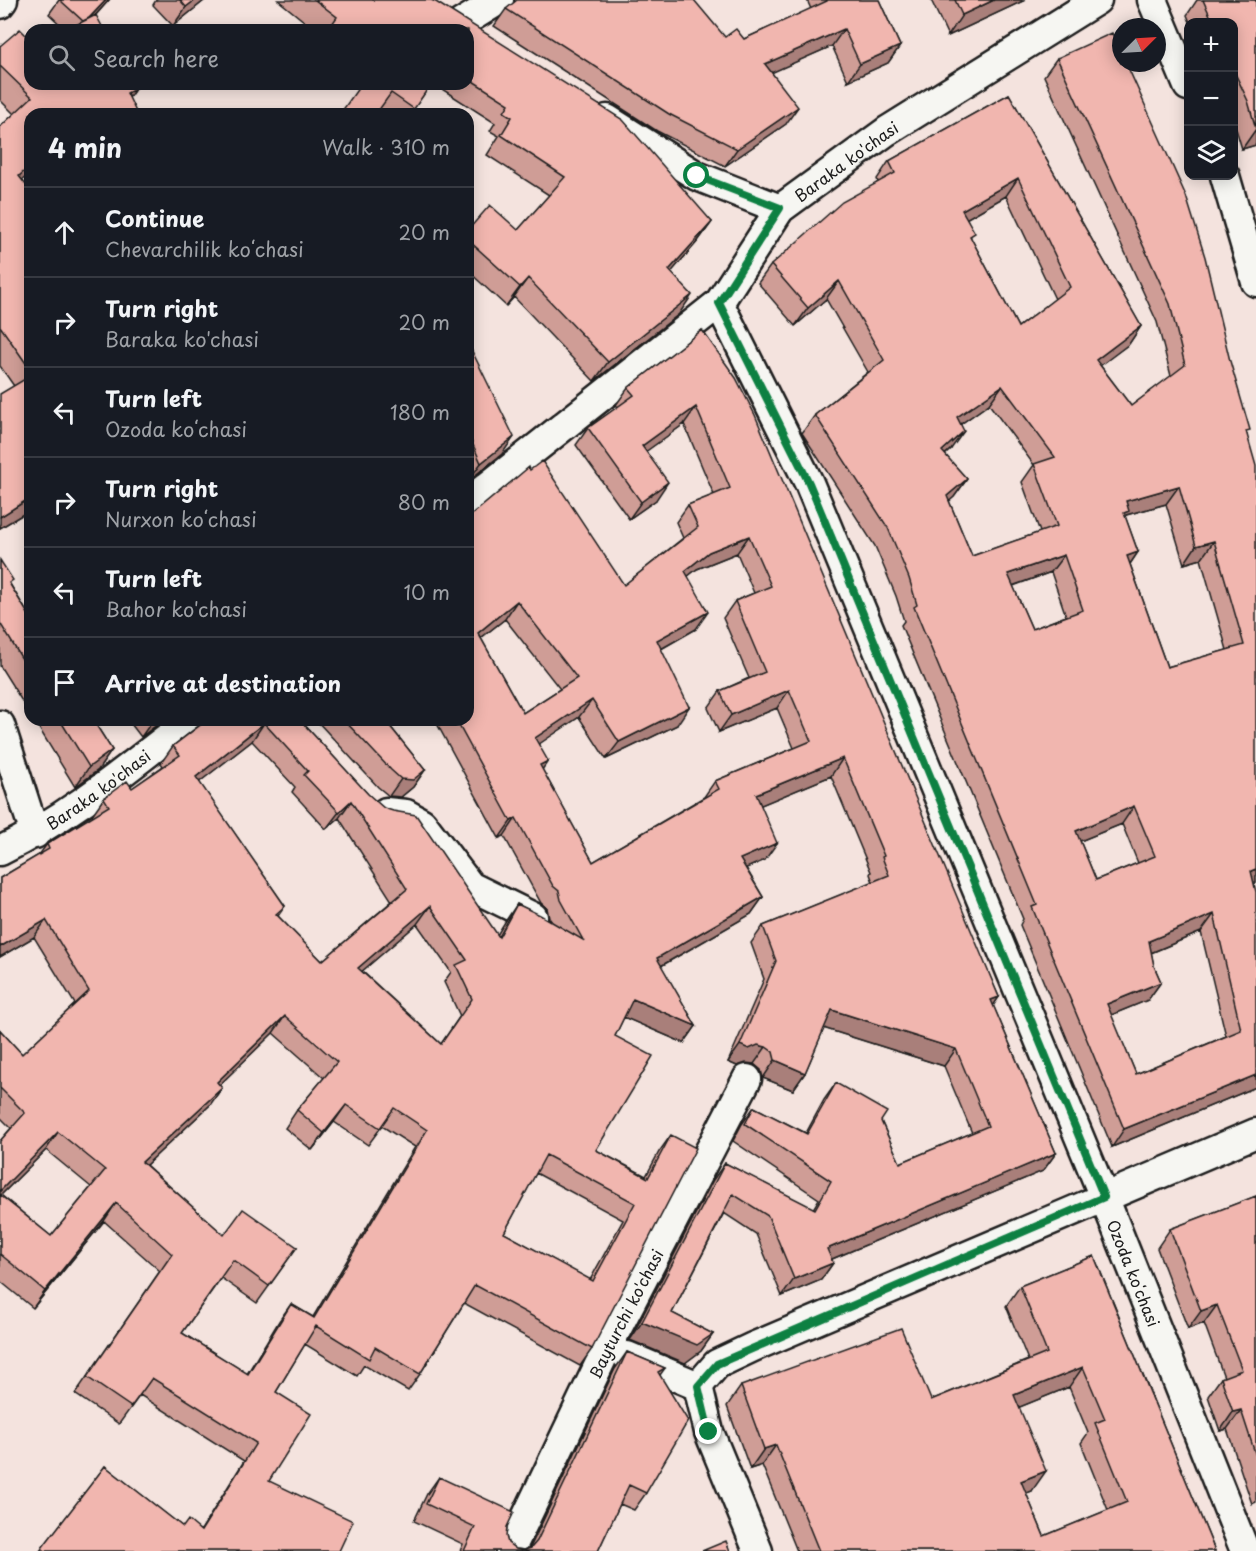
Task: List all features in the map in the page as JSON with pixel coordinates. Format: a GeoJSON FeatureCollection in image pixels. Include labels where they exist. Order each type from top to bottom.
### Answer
{"type":"FeatureCollection","features":[{"type":"Feature","properties":{"kind":"street"},"geometry":{"type":"LineString","coordinates":[[0,4],[3,0]]}},
{"type":"Feature","properties":{"kind":"street"},"geometry":{"type":"LineString","coordinates":[[474,27],[499,0]]}},
{"type":"Feature","properties":{"kind":"street","name":"Baraka ko'chasi"},"geometry":{"type":"LineString","coordinates":[[474,497],[719,303],[780,208],[887,131],[1097,0]]}},
{"type":"Feature","properties":{"kind":"street"},"geometry":{"type":"LineString","coordinates":[[1152,0],[1184,76]]}},
{"type":"Feature","properties":{"kind":"street"},"geometry":{"type":"LineString","coordinates":[[435,9],[461,24]]}},
{"type":"Feature","properties":{"kind":"street"},"geometry":{"type":"LineString","coordinates":[[581,102],[697,176],[780,208]]}},
{"type":"Feature","properties":{"kind":"street"},"geometry":{"type":"LineString","coordinates":[[1226,180],[1256,282]]}},
{"type":"Feature","properties":{"kind":"street","name":"Ozoda koʻchasi"},"geometry":{"type":"LineString","coordinates":[[719,303],[809,483],[1104,1197],[1245,1551]]}},
{"type":"Feature","properties":{"kind":"street"},"geometry":{"type":"LineString","coordinates":[[0,725],[35,834]]}},
{"type":"Feature","properties":{"kind":"street","name":"Baraka ko'chasi"},"geometry":{"type":"LineString","coordinates":[[0,852],[35,834],[119,775],[182,726]]}},
{"type":"Feature","properties":{"kind":"street"},"geometry":{"type":"LineString","coordinates":[[367,799],[382,812],[406,814],[422,823],[470,885],[533,917]]}},
{"type":"Feature","properties":{"kind":"street","name":"Bayturchi ko'chasi"},"geometry":{"type":"LineString","coordinates":[[510,1551],[607,1348],[747,1079]]}},
{"type":"Feature","properties":{"kind":"street"},"geometry":{"type":"LineString","coordinates":[[698,1386],[717,1364],[753,1347],[1256,1133]]}},
{"type":"Feature","properties":{"kind":"street"},"geometry":{"type":"LineString","coordinates":[[607,1348],[698,1386]]}},
{"type":"Feature","properties":{"kind":"street"},"geometry":{"type":"LineString","coordinates":[[698,1386],[709,1432],[758,1551]]}},
{"type":"Feature","properties":{"kind":"building"},"geometry":{"type":"Polygon","coordinates":[[[60,0],[106,0],[89,18],[83,21],[60,0]]]}},
{"type":"Feature","properties":{"kind":"building"},"geometry":{"type":"Polygon","coordinates":[[[180,0],[195,0],[186,7],[180,0]]]}},
{"type":"Feature","properties":{"kind":"building"},"geometry":{"type":"Polygon","coordinates":[[[315,0],[431,0],[471,24],[332,24],[337,17],[315,0]]]}},
{"type":"Feature","properties":{"kind":"building"},"geometry":{"type":"Polygon","coordinates":[[[517,0],[694,0],[725,37],[736,29],[744,39],[827,0],[879,0],[900,46],[860,64],[844,29],[765,64],[798,107],[737,149],[669,114],[506,9],[517,0]]]}},
{"type":"Feature","properties":{"kind":"building"},"geometry":{"type":"Polygon","coordinates":[[[955,0],[994,0],[962,15],[955,0]]]}},
{"type":"Feature","properties":{"kind":"building"},"geometry":{"type":"Polygon","coordinates":[[[1203,0],[1256,0],[1256,129],[1248,101],[1238,80],[1238,18],[1211,18],[1203,0]]]}},
{"type":"Feature","properties":{"kind":"building"},"geometry":{"type":"Polygon","coordinates":[[[96,15],[101,24],[78,24],[96,15]]]}},
{"type":"Feature","properties":{"kind":"building"},"geometry":{"type":"Polygon","coordinates":[[[474,26],[623,120],[712,222],[669,270],[692,295],[608,362],[528,278],[520,287],[474,245],[474,223],[490,205],[518,230],[565,177],[501,135],[512,117],[504,112],[509,104],[474,82],[474,26]]]}},
{"type":"Feature","properties":{"kind":"building"},"geometry":{"type":"Polygon","coordinates":[[[20,29],[24,33],[24,89],[0,66],[0,46],[20,29]]]}},
{"type":"Feature","properties":{"kind":"building"},"geometry":{"type":"Polygon","coordinates":[[[1112,33],[1112,72],[1130,72],[1186,196],[1205,257],[1230,361],[1250,430],[1246,431],[1256,466],[1256,869],[1251,871],[1256,892],[1256,1075],[1124,1129],[1032,907],[1037,905],[914,607],[917,605],[909,578],[888,528],[815,415],[884,360],[839,281],[808,308],[771,265],[842,202],[895,173],[889,161],[1009,94],[1141,326],[1096,360],[1131,406],[1185,365],[1170,304],[1057,58],[1112,33]],[[1018,178],[962,210],[975,233],[970,236],[1018,327],[1070,287],[1018,178]],[[1002,386],[957,417],[964,431],[942,451],[967,479],[947,496],[972,556],[1057,526],[1034,464],[1055,457],[1002,386]],[[1179,486],[1126,501],[1129,511],[1124,513],[1138,552],[1127,556],[1167,667],[1244,645],[1214,541],[1196,546],[1179,486]],[[1064,555],[1008,574],[1032,629],[1083,610],[1064,555]],[[1134,806],[1076,831],[1096,880],[1155,856],[1134,806]],[[1214,914],[1149,941],[1154,966],[1161,982],[1107,1004],[1136,1074],[1241,1030],[1214,914]]]}},
{"type":"Feature","properties":{"kind":"building"},"geometry":{"type":"Polygon","coordinates":[[[25,90],[133,90],[127,93],[134,108],[24,108],[24,171],[19,176],[24,182],[24,360],[0,326],[0,127],[32,97],[25,90]]]}},
{"type":"Feature","properties":{"kind":"building"},"geometry":{"type":"Polygon","coordinates":[[[357,90],[427,90],[415,108],[391,93],[380,108],[344,108],[357,90]]]}},
{"type":"Feature","properties":{"kind":"building"},"geometry":{"type":"Polygon","coordinates":[[[702,330],[736,378],[755,415],[999,997],[991,1000],[1056,1153],[827,1249],[833,1263],[794,1279],[768,1216],[733,1194],[672,1313],[713,1334],[697,1345],[642,1322],[725,1163],[815,1209],[831,1181],[745,1124],[754,1107],[807,1134],[836,1083],[887,1112],[881,1121],[900,1163],[988,1126],[956,1049],[832,1010],[805,1073],[775,1060],[773,1052],[766,1047],[758,1045],[749,1049],[740,1045],[776,961],[763,926],[889,875],[882,857],[884,856],[843,758],[756,794],[777,843],[740,859],[763,897],[657,958],[696,1026],[633,999],[615,1036],[653,1056],[596,1150],[648,1178],[671,1135],[696,1148],[592,1349],[475,1285],[420,1374],[375,1347],[369,1359],[316,1326],[276,1392],[311,1414],[269,1481],[353,1521],[339,1551],[45,1551],[42,1548],[105,1466],[183,1527],[188,1520],[201,1531],[256,1443],[152,1378],[131,1407],[87,1377],[172,1254],[116,1203],[45,1291],[0,1254],[0,1195],[51,1236],[105,1170],[58,1132],[0,1191],[0,1141],[25,1113],[0,1088],[0,1030],[22,1054],[89,991],[46,920],[0,947],[0,878],[49,849],[47,844],[109,806],[104,798],[127,781],[132,788],[180,755],[173,746],[199,726],[260,726],[196,777],[285,906],[276,914],[322,961],[407,889],[351,801],[339,812],[304,775],[308,771],[267,726],[306,726],[368,794],[384,808],[416,815],[499,937],[517,904],[583,940],[561,900],[559,891],[553,886],[516,818],[511,821],[459,726],[474,726],[474,513],[529,467],[530,470],[542,461],[624,585],[698,527],[688,505],[730,488],[696,407],[642,446],[668,482],[641,502],[588,428],[634,395],[628,388],[702,330]],[[749,536],[709,552],[685,571],[708,612],[657,640],[689,707],[619,742],[592,700],[535,738],[548,761],[540,765],[593,862],[719,789],[715,781],[811,741],[789,690],[731,715],[720,691],[765,672],[735,601],[771,586],[749,536]],[[517,601],[478,633],[523,713],[577,678],[517,601]],[[430,906],[358,968],[441,1044],[472,999],[456,965],[467,960],[430,906]],[[285,1016],[217,1082],[222,1088],[142,1162],[224,1235],[243,1209],[297,1247],[269,1286],[233,1260],[182,1333],[248,1374],[291,1304],[314,1318],[427,1130],[394,1108],[380,1128],[346,1105],[324,1133],[297,1110],[337,1062],[285,1016]],[[546,1155],[504,1233],[593,1281],[635,1203],[546,1155]]]}},
{"type":"Feature","properties":{"kind":"building"},"geometry":{"type":"Polygon","coordinates":[[[474,355],[514,437],[481,463],[474,447],[474,355]]]}},
{"type":"Feature","properties":{"kind":"building"},"geometry":{"type":"Polygon","coordinates":[[[24,380],[24,502],[0,517],[0,394],[24,380]]]}},
{"type":"Feature","properties":{"kind":"building"},"geometry":{"type":"Polygon","coordinates":[[[0,560],[13,580],[9,583],[24,607],[24,662],[0,623],[0,560]]]}},
{"type":"Feature","properties":{"kind":"building"},"geometry":{"type":"Polygon","coordinates":[[[64,726],[97,726],[112,750],[89,767],[64,726]]]}},
{"type":"Feature","properties":{"kind":"building"},"geometry":{"type":"Polygon","coordinates":[[[350,726],[390,726],[425,770],[413,780],[401,779],[350,726]]]}},
{"type":"Feature","properties":{"kind":"building"},"geometry":{"type":"Polygon","coordinates":[[[1256,1196],[1256,1456],[1241,1410],[1233,1412],[1221,1378],[1242,1370],[1217,1305],[1201,1311],[1170,1229],[1256,1196]]]}},
{"type":"Feature","properties":{"kind":"building"},"geometry":{"type":"Polygon","coordinates":[[[1094,1256],[1215,1551],[819,1551],[776,1445],[764,1449],[741,1386],[901,1328],[931,1400],[1047,1353],[1020,1286],[1094,1256]],[[1083,1367],[1014,1395],[1046,1471],[1021,1481],[1044,1536],[1127,1502],[1095,1423],[1105,1419],[1083,1367]]]}},
{"type":"Feature","properties":{"kind":"building"},"geometry":{"type":"Polygon","coordinates":[[[627,1352],[665,1368],[658,1372],[688,1421],[646,1493],[629,1485],[598,1551],[464,1551],[475,1527],[426,1504],[439,1477],[514,1512],[507,1527],[508,1543],[516,1549],[531,1548],[537,1541],[627,1352]]]}},
{"type":"Feature","properties":{"kind":"building"},"geometry":{"type":"Polygon","coordinates":[[[726,1541],[730,1551],[702,1551],[726,1541]]]}},
{"type":"Feature","properties":{"kind":"route"},"geometry":{"type":"LineString","coordinates":[[697,176],[780,208],[719,303],[809,483],[1104,1197],[717,1364],[698,1386],[709,1432]]}}]}
